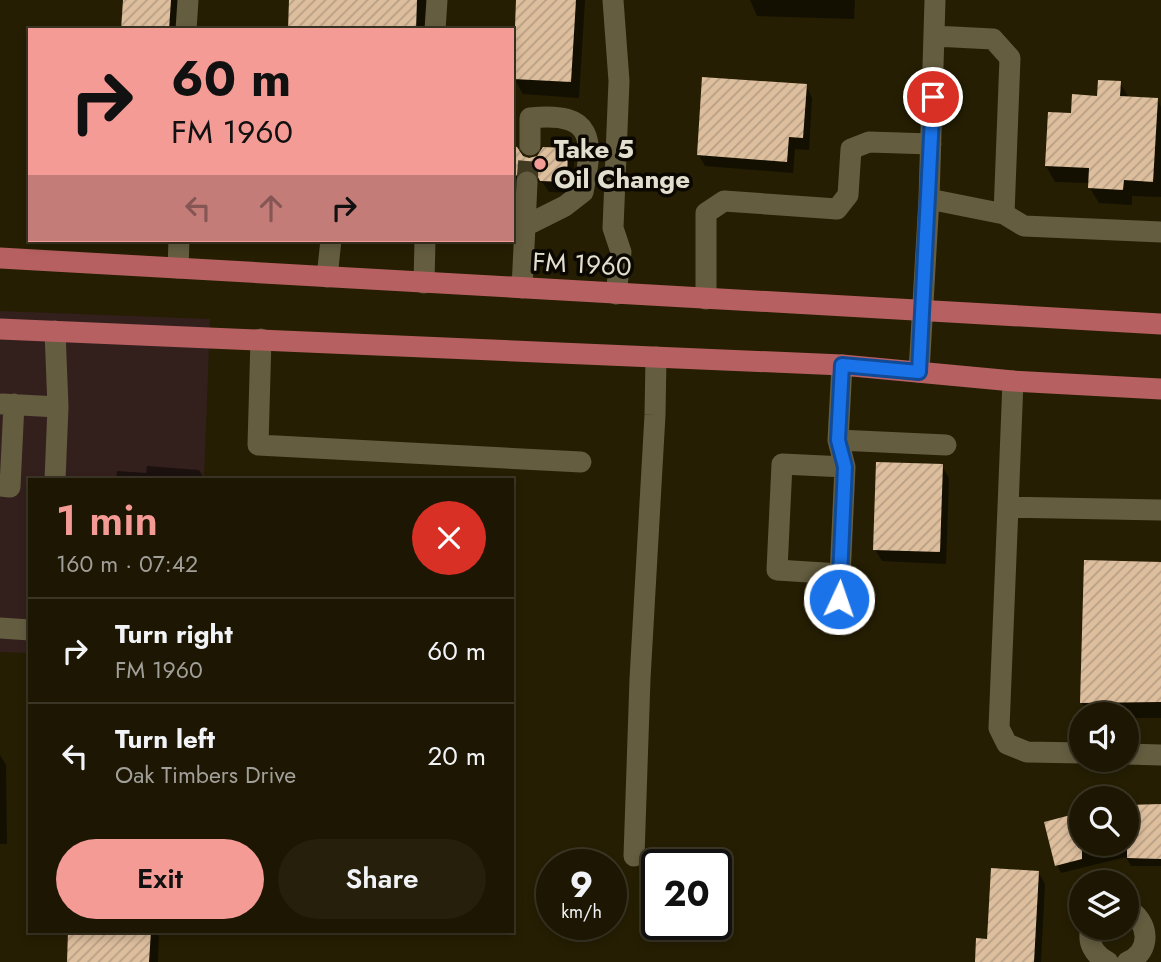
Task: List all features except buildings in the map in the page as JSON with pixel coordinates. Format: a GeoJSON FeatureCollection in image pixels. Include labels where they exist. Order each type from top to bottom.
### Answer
{"type":"FeatureCollection","features":[{"type":"Feature","properties":{"kind":"main road","name":"FM 1960"},"geometry":{"type":"LineString","coordinates":[[0,258],[1161,324]]}},
{"type":"Feature","properties":{"kind":"main road"},"geometry":{"type":"LineString","coordinates":[[0,329],[842,365],[1013,381],[1161,389]]}},
{"type":"Feature","properties":{"kind":"street"},"geometry":{"type":"LineString","coordinates":[[186,28],[188,0]]}},
{"type":"Feature","properties":{"kind":"street"},"geometry":{"type":"LineString","coordinates":[[435,28],[437,0]]}},
{"type":"Feature","properties":{"kind":"street"},"geometry":{"type":"LineString","coordinates":[[613,0],[619,81],[614,228],[621,251],[616,294]]}},
{"type":"Feature","properties":{"kind":"street"},"geometry":{"type":"LineString","coordinates":[[919,372],[929,199],[935,0]]}},
{"type":"Feature","properties":{"kind":"street"},"geometry":{"type":"LineString","coordinates":[[934,36],[993,39],[1010,58],[1004,214]]}},
{"type":"Feature","properties":{"kind":"street"},"geometry":{"type":"LineString","coordinates":[[525,226],[565,206],[583,192],[589,147],[586,131],[573,121],[552,116],[530,118],[530,145]]}},
{"type":"Feature","properties":{"kind":"street"},"geometry":{"type":"LineString","coordinates":[[706,299],[706,213],[724,201],[837,209],[848,195],[851,149],[869,142],[931,144]]}},
{"type":"Feature","properties":{"kind":"street"},"geometry":{"type":"LineString","coordinates":[[522,288],[527,182]]}},
{"type":"Feature","properties":{"kind":"street"},"geometry":{"type":"LineString","coordinates":[[929,199],[1004,214],[1024,226],[1161,232]]}},
{"type":"Feature","properties":{"kind":"street"},"geometry":{"type":"LineString","coordinates":[[178,268],[179,242]]}},
{"type":"Feature","properties":{"kind":"street"},"geometry":{"type":"LineString","coordinates":[[327,277],[331,242]]}},
{"type":"Feature","properties":{"kind":"street"},"geometry":{"type":"LineString","coordinates":[[424,283],[425,242]]}},
{"type":"Feature","properties":{"kind":"street"},"geometry":{"type":"LineString","coordinates":[[55,331],[58,407],[55,478]]}},
{"type":"Feature","properties":{"kind":"street"},"geometry":{"type":"LineString","coordinates":[[261,339],[258,445],[581,462]]}},
{"type":"Feature","properties":{"kind":"street"},"geometry":{"type":"LineString","coordinates":[[634,856],[640,680],[656,415],[656,356]]}},
{"type":"Feature","properties":{"kind":"street"},"geometry":{"type":"LineString","coordinates":[[839,599],[845,467],[838,440],[842,365]]}},
{"type":"Feature","properties":{"kind":"street"},"geometry":{"type":"LineString","coordinates":[[1013,381],[999,728],[1007,744],[1027,752],[1069,753]]}},
{"type":"Feature","properties":{"kind":"street"},"geometry":{"type":"LineString","coordinates":[[0,486],[10,487],[7,404],[58,407]]}},
{"type":"Feature","properties":{"kind":"street"},"geometry":{"type":"LineString","coordinates":[[838,440],[946,445]]}},
{"type":"Feature","properties":{"kind":"street"},"geometry":{"type":"LineString","coordinates":[[840,574],[777,570],[782,464],[845,467]]}},
{"type":"Feature","properties":{"kind":"street"},"geometry":{"type":"LineString","coordinates":[[1008,507],[1161,510]]}},
{"type":"Feature","properties":{"kind":"street"},"geometry":{"type":"LineString","coordinates":[[0,628],[28,630]]}},
{"type":"Feature","properties":{"kind":"street"},"geometry":{"type":"LineString","coordinates":[[1139,754],[1161,755]]}},
{"type":"Feature","properties":{"kind":"street"},"geometry":{"type":"LineString","coordinates":[[1127,962],[1139,954],[1153,937],[1139,918]]}},
{"type":"Feature","properties":{"kind":"street"},"geometry":{"type":"LineString","coordinates":[[1090,940],[1098,957],[1108,962]]}},
{"type":"Feature","properties":{"kind":"shaded area"},"geometry":{"type":"Polygon","coordinates":[[[0,311],[210,319],[204,478],[28,478],[28,653],[0,652],[0,311]]]}},
{"type":"Feature","properties":{"kind":"tunnel"},"geometry":{"type":"LineString","coordinates":[[527,182],[530,145]]}},
{"type":"Feature","properties":{"kind":"place","name":"Take 5 Oil Change"},"geometry":{"type":"Point","coordinates":[540,164]}},
{"type":"Feature","properties":{"kind":"route"},"geometry":{"type":"LineString","coordinates":[[839,599],[845,467],[838,440],[842,365],[919,372],[933,97]]}}]}
